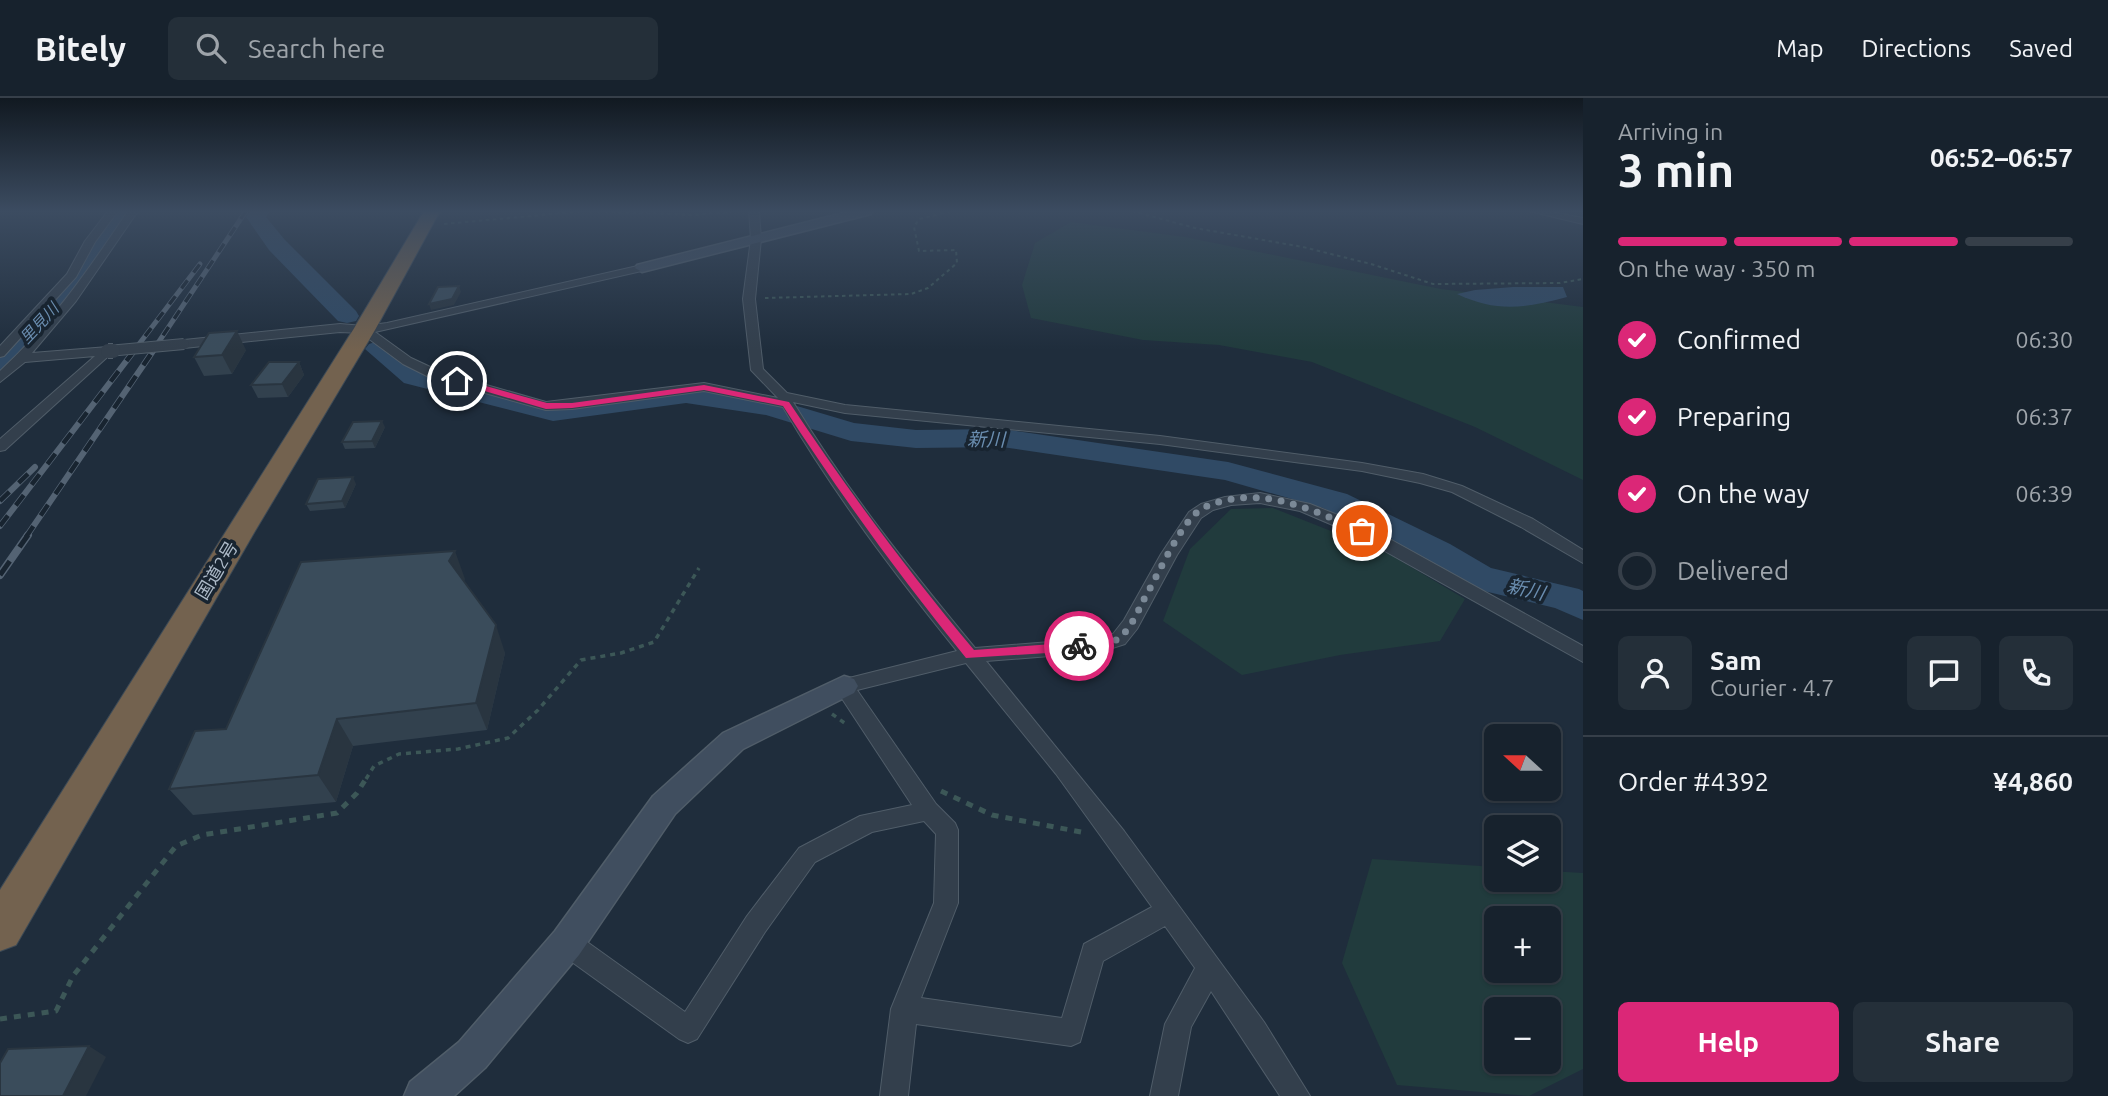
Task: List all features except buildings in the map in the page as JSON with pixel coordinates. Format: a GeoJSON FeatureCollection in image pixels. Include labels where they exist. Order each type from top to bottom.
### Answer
{"type":"FeatureCollection","features":[{"type":"Feature","properties":{"kind":"highway","name":"国道2号"},"geometry":{"type":"LineString","coordinates":[[0,930],[405,258]]}},
{"type":"Feature","properties":{"kind":"street"},"geometry":{"type":"LineString","coordinates":[[0,353],[72,275],[81,258]]}},
{"type":"Feature","properties":{"kind":"street"},"geometry":{"type":"LineString","coordinates":[[0,378],[22,358],[78,294],[102,258]]}},
{"type":"Feature","properties":{"kind":"street"},"geometry":{"type":"LineString","coordinates":[[22,358],[340,328],[364,330],[387,327],[683,258]]}},
{"type":"Feature","properties":{"kind":"street"},"geometry":{"type":"LineString","coordinates":[[754,258],[749,299],[757,370],[784,400],[836,481],[912,584],[1116,838],[1255,1031],[1296,1096]]}},
{"type":"Feature","properties":{"kind":"street"},"geometry":{"type":"LineString","coordinates":[[364,330],[407,361],[436,375],[546,406],[572,405],[704,387],[845,409],[1160,440],[1362,467],[1457,489],[1516,517],[1583,557]]}},
{"type":"Feature","properties":{"kind":"street"},"geometry":{"type":"LineString","coordinates":[[0,447],[108,351]]}},
{"type":"Feature","properties":{"kind":"street"},"geometry":{"type":"LineString","coordinates":[[424,1096],[472,1055],[567,943],[664,805],[733,741],[837,699],[971,655],[1100,645],[1119,639],[1195,514],[1207,507],[1230,500],[1260,498],[1304,507],[1362,531],[1583,655]]}},
{"type":"Feature","properties":{"kind":"street"},"geometry":{"type":"LineString","coordinates":[[837,699],[928,811],[947,830],[946,903],[904,1009],[894,1096]]}},
{"type":"Feature","properties":{"kind":"street"},"geometry":{"type":"LineString","coordinates":[[567,943],[688,1030],[756,924],[807,855],[868,823],[928,811]]}},
{"type":"Feature","properties":{"kind":"street"},"geometry":{"type":"LineString","coordinates":[[904,1009],[1071,1033],[1093,953],[1168,911]]}},
{"type":"Feature","properties":{"kind":"street"},"geometry":{"type":"LineString","coordinates":[[1164,1096],[1178,1024],[1209,968]]}},
{"type":"Feature","properties":{"kind":"path"},"geometry":{"type":"LineString","coordinates":[[749,299],[911,294],[928,288],[957,263],[957,258]]}},
{"type":"Feature","properties":{"kind":"path"},"geometry":{"type":"LineString","coordinates":[[1345,258],[1433,284],[1559,283],[1583,279]]}},
{"type":"Feature","properties":{"kind":"path"},"geometry":{"type":"LineString","coordinates":[[0,1019],[56,1011],[74,976],[176,846],[202,835],[337,813],[357,793],[374,766],[399,754],[458,749],[508,738],[538,710],[581,660],[621,653],[654,642],[699,568]]}},
{"type":"Feature","properties":{"kind":"path"},"geometry":{"type":"LineString","coordinates":[[837,699],[850,727]]}},
{"type":"Feature","properties":{"kind":"path"},"geometry":{"type":"LineString","coordinates":[[930,784],[961,806],[997,819],[1116,838]]}},
{"type":"Feature","properties":{"kind":"green space"},"geometry":{"type":"Polygon","coordinates":[[[1030,258],[1286,258],[1441,289],[1583,307],[1583,480],[1475,427],[1312,362],[1219,345],[1143,340],[1031,318],[1022,285],[1030,258]]]}},
{"type":"Feature","properties":{"kind":"green space"},"geometry":{"type":"Polygon","coordinates":[[[1273,508],[1389,554],[1465,599],[1440,641],[1340,655],[1242,675],[1163,621],[1190,549],[1231,509],[1273,508]]]}},
{"type":"Feature","properties":{"kind":"green space"},"geometry":{"type":"Polygon","coordinates":[[[1372,859],[1484,866],[1484,892],[1561,892],[1561,872],[1583,873],[1583,1069],[1529,1096],[1397,1085],[1342,963],[1372,859]]]}},
{"type":"Feature","properties":{"kind":"water"},"geometry":{"type":"Polygon","coordinates":[[[1563,287],[1567,297],[1512,307],[1485,304],[1457,294],[1475,290],[1563,287]]]}},
{"type":"Feature","properties":{"kind":"waterway","name":"里見川"},"geometry":{"type":"LineString","coordinates":[[0,364],[30,336],[85,272],[94,258]]}},
{"type":"Feature","properties":{"kind":"waterway","name":"新川"},"geometry":{"type":"LineString","coordinates":[[289,258],[347,316]]}},
{"type":"Feature","properties":{"kind":"waterway","name":"新川"},"geometry":{"type":"LineString","coordinates":[[378,349],[414,377],[553,412],[686,395],[770,407],[851,432],[916,439],[1002,438],[1228,471],[1335,501],[1438,552],[1480,578],[1566,598],[1583,607]]}},
{"type":"Feature","properties":{"kind":"railway"},"geometry":{"type":"LineString","coordinates":[[152,352],[215,258]]}},
{"type":"Feature","properties":{"kind":"railway"},"geometry":{"type":"LineString","coordinates":[[133,352],[200,264]]}},
{"type":"Feature","properties":{"kind":"railway"},"geometry":{"type":"LineString","coordinates":[[0,526],[134,351]]}},
{"type":"Feature","properties":{"kind":"railway"},"geometry":{"type":"LineString","coordinates":[[26,537],[153,351]]}},
{"type":"Feature","properties":{"kind":"railway"},"geometry":{"type":"LineString","coordinates":[[0,501],[35,467]]}},
{"type":"Feature","properties":{"kind":"railway"},"geometry":{"type":"LineString","coordinates":[[0,575],[28,535]]}},
{"type":"Feature","properties":{"kind":"way so far"},"geometry":{"type":"LineString","coordinates":[[1079,646],[1100,645],[1119,639],[1195,514],[1207,507],[1230,500],[1260,498],[1304,507],[1362,531]]}},
{"type":"Feature","properties":{"kind":"route"},"geometry":{"type":"LineString","coordinates":[[457,381],[546,406],[653,396],[704,387],[786,404],[842,490],[912,584],[971,655],[1079,646]]}}]}
